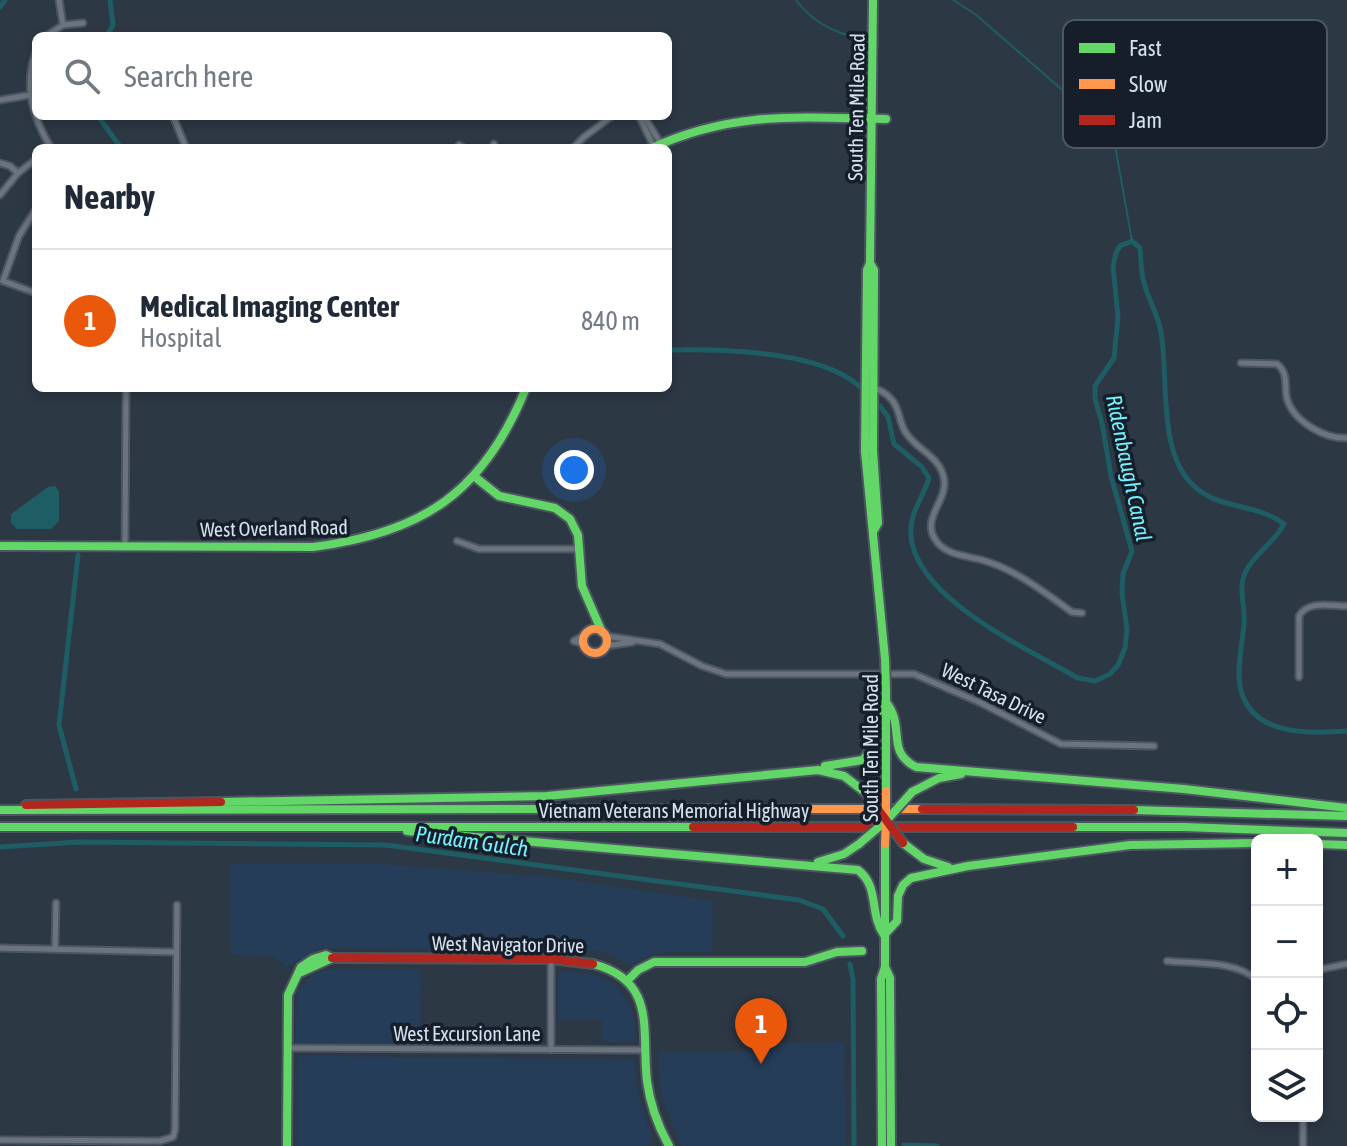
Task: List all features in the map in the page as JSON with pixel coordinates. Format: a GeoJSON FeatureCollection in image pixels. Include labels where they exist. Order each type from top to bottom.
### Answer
{"type":"FeatureCollection","features":[{"type":"Feature","properties":{"kind":"main road","name":"South Ten Mile Road"},"geometry":{"type":"LineString","coordinates":[[873,0],[866,469],[870,523],[874,530],[886,690],[885,967],[881,979],[882,1146]]}},
{"type":"Feature","properties":{"kind":"main road"},"geometry":{"type":"LineString","coordinates":[[659,144],[681,133],[756,117],[886,119]]}},
{"type":"Feature","properties":{"kind":"main road","name":"South Ten Mile Road"},"geometry":{"type":"LineString","coordinates":[[869,391],[874,408],[873,469],[878,523],[874,530]]}},
{"type":"Feature","properties":{"kind":"main road","name":"West Overland Road"},"geometry":{"type":"LineString","coordinates":[[0,546],[313,547],[363,541],[414,522],[442,505],[475,477],[504,438],[524,392]]}},
{"type":"Feature","properties":{"kind":"main road"},"geometry":{"type":"LineString","coordinates":[[475,477],[500,497],[548,505],[563,513],[577,533],[581,549],[581,578],[605,638]]}},
{"type":"Feature","properties":{"kind":"main road"},"geometry":{"type":"LineString","coordinates":[[590,603],[590,650],[605,638]]}},
{"type":"Feature","properties":{"kind":"main road"},"geometry":{"type":"LineString","coordinates":[[588,632],[605,638]]}},
{"type":"Feature","properties":{"kind":"main road"},"geometry":{"type":"LineString","coordinates":[[0,809],[44,803],[547,796],[798,771],[863,760],[873,746],[874,717],[886,702],[896,717],[897,747],[906,763],[916,767],[1184,789],[1347,808]]}},
{"type":"Feature","properties":{"kind":"main road"},"geometry":{"type":"LineString","coordinates":[[798,771],[835,771],[854,780],[915,855],[934,865],[968,866]]}},
{"type":"Feature","properties":{"kind":"main road"},"geometry":{"type":"LineString","coordinates":[[791,863],[825,862],[844,854],[886,821],[912,792],[939,778],[980,773]]}},
{"type":"Feature","properties":{"kind":"main road","name":"Vietnam Veterans Memorial Highway"},"geometry":{"type":"LineString","coordinates":[[0,809],[1018,809],[1347,816]]}},
{"type":"Feature","properties":{"kind":"main road","name":"Vietnam Veterans Memorial Highway"},"geometry":{"type":"LineString","coordinates":[[0,827],[1184,827],[1347,833]]}},
{"type":"Feature","properties":{"kind":"main road"},"geometry":{"type":"LineString","coordinates":[[392,827],[421,834],[858,870],[865,874],[874,891],[876,923],[884,935],[897,921],[898,896],[911,878],[968,866],[1130,845],[1251,843]]}},
{"type":"Feature","properties":{"kind":"main road"},"geometry":{"type":"LineString","coordinates":[[1323,844],[1347,845]]}},
{"type":"Feature","properties":{"kind":"main road"},"geometry":{"type":"LineString","coordinates":[[669,1146],[656,1120],[648,1089],[644,1014],[636,993],[627,981],[638,970],[654,962],[805,962],[837,952],[862,951]]}},
{"type":"Feature","properties":{"kind":"main road","name":"West Navigator Drive"},"geometry":{"type":"LineString","coordinates":[[287,1048],[288,995],[296,976],[332,958],[586,960],[604,965],[627,981]]}},
{"type":"Feature","properties":{"kind":"main road","name":"South Ten Mile Road"},"geometry":{"type":"LineString","coordinates":[[885,967],[890,978],[891,1146]]}},
{"type":"Feature","properties":{"kind":"main road"},"geometry":{"type":"LineString","coordinates":[[287,1048],[287,1146]]}},
{"type":"Feature","properties":{"kind":"street"},"geometry":{"type":"LineString","coordinates":[[59,0],[63,25]]}},
{"type":"Feature","properties":{"kind":"street"},"geometry":{"type":"LineString","coordinates":[[52,32],[63,25],[83,23]]}},
{"type":"Feature","properties":{"kind":"street"},"geometry":{"type":"LineString","coordinates":[[32,62],[32,103]]}},
{"type":"Feature","properties":{"kind":"street"},"geometry":{"type":"LineString","coordinates":[[0,100],[30,95]]}},
{"type":"Feature","properties":{"kind":"street"},"geometry":{"type":"LineString","coordinates":[[36,120],[48,144]]}},
{"type":"Feature","properties":{"kind":"street"},"geometry":{"type":"LineString","coordinates":[[175,120],[184,144]]}},
{"type":"Feature","properties":{"kind":"street"},"geometry":{"type":"LineString","coordinates":[[577,144],[607,120]]}},
{"type":"Feature","properties":{"kind":"street"},"geometry":{"type":"LineString","coordinates":[[643,120],[654,144]]}},
{"type":"Feature","properties":{"kind":"street"},"geometry":{"type":"LineString","coordinates":[[0,195],[18,173],[32,162]]}},
{"type":"Feature","properties":{"kind":"street"},"geometry":{"type":"LineString","coordinates":[[0,163],[18,173]]}},
{"type":"Feature","properties":{"kind":"street"},"geometry":{"type":"LineString","coordinates":[[32,215],[19,236],[2,281],[32,292]]}},
{"type":"Feature","properties":{"kind":"street"},"geometry":{"type":"LineString","coordinates":[[1241,363],[1277,364],[1285,376],[1286,397],[1298,417],[1331,437],[1347,438]]}},
{"type":"Feature","properties":{"kind":"street"},"geometry":{"type":"LineString","coordinates":[[869,391],[883,391],[893,400],[907,434],[933,457],[941,469],[945,487],[931,522],[935,541],[955,554],[986,561],[1009,571],[1072,612],[1082,613]]}},
{"type":"Feature","properties":{"kind":"street"},"geometry":{"type":"LineString","coordinates":[[125,546],[126,392]]}},
{"type":"Feature","properties":{"kind":"street"},"geometry":{"type":"LineString","coordinates":[[457,541],[479,549],[581,549]]}},
{"type":"Feature","properties":{"kind":"street"},"geometry":{"type":"LineString","coordinates":[[1299,677],[1299,616],[1303,609],[1309,606],[1347,606]]}},
{"type":"Feature","properties":{"kind":"street","name":"West Tasa Drive"},"geometry":{"type":"LineString","coordinates":[[605,638],[660,644],[702,666],[726,674],[914,674],[979,702],[1061,744],[1154,746]]}},
{"type":"Feature","properties":{"kind":"street"},"geometry":{"type":"LineString","coordinates":[[55,949],[56,903]]}},
{"type":"Feature","properties":{"kind":"street"},"geometry":{"type":"LineString","coordinates":[[0,1140],[160,1141],[173,1137],[177,905]]}},
{"type":"Feature","properties":{"kind":"street"},"geometry":{"type":"LineString","coordinates":[[0,948],[175,952]]}},
{"type":"Feature","properties":{"kind":"street"},"geometry":{"type":"LineString","coordinates":[[551,959],[551,1050]]}},
{"type":"Feature","properties":{"kind":"street"},"geometry":{"type":"LineString","coordinates":[[1167,961],[1233,968],[1255,978]]}},
{"type":"Feature","properties":{"kind":"street"},"geometry":{"type":"LineString","coordinates":[[1323,969],[1347,964]]}},
{"type":"Feature","properties":{"kind":"street","name":"West Excursion Lane"},"geometry":{"type":"LineString","coordinates":[[287,1048],[646,1050]]}},
{"type":"Feature","properties":{"kind":"street"},"geometry":{"type":"LineString","coordinates":[[1303,1122],[1303,1146]]}},
{"type":"Feature","properties":{"kind":"shaded area"},"geometry":{"type":"Polygon","coordinates":[[[55,486],[59,491],[59,521],[51,529],[17,529],[11,523],[11,514],[48,487],[55,486]]]}},
{"type":"Feature","properties":{"kind":"shaded area"},"geometry":{"type":"Polygon","coordinates":[[[230,864],[382,864],[552,877],[713,901],[712,952],[667,952],[650,955],[630,965],[602,951],[321,948],[286,967],[273,956],[231,955],[230,864]]]}},
{"type":"Feature","properties":{"kind":"shaded area"},"geometry":{"type":"Polygon","coordinates":[[[331,969],[421,969],[420,1045],[296,1044],[297,992],[312,975],[331,969]]]}},
{"type":"Feature","properties":{"kind":"shaded area"},"geometry":{"type":"Polygon","coordinates":[[[560,971],[594,974],[613,983],[630,1005],[635,1041],[602,1042],[602,1020],[558,1020],[560,971]]]}},
{"type":"Feature","properties":{"kind":"shaded area"},"geometry":{"type":"Polygon","coordinates":[[[844,1042],[846,1146],[683,1146],[677,1137],[661,1093],[657,1051],[757,1051],[765,1043],[844,1042]]]}},
{"type":"Feature","properties":{"kind":"shaded area"},"geometry":{"type":"Polygon","coordinates":[[[298,1056],[634,1059],[638,1093],[653,1142],[648,1146],[298,1146],[298,1056]]]}},
{"type":"Feature","properties":{"kind":"waterway","name":"Ridenbaugh Canal"},"geometry":{"type":"LineString","coordinates":[[0,7],[5,0]]}},
{"type":"Feature","properties":{"kind":"waterway","name":"Ridenbaugh Canal"},"geometry":{"type":"LineString","coordinates":[[109,32],[113,25],[110,0]]}},
{"type":"Feature","properties":{"kind":"waterway"},"geometry":{"type":"LineString","coordinates":[[796,0],[825,26],[862,39]]}},
{"type":"Feature","properties":{"kind":"waterway"},"geometry":{"type":"LineString","coordinates":[[953,0],[975,14],[1063,91]]}},
{"type":"Feature","properties":{"kind":"waterway","name":"Ridenbaugh Canal"},"geometry":{"type":"LineString","coordinates":[[101,120],[118,144]]}},
{"type":"Feature","properties":{"kind":"waterway"},"geometry":{"type":"LineString","coordinates":[[1115,148],[1132,241]]}},
{"type":"Feature","properties":{"kind":"waterway","name":"Ridenbaugh Canal"},"geometry":{"type":"LineString","coordinates":[[880,406],[888,417],[894,444],[922,467],[929,478],[914,513],[911,536],[918,559],[932,581],[978,620],[1078,678],[1095,681],[1110,674],[1118,665],[1125,648],[1127,629],[1123,574],[1132,551],[1111,476],[1095,386],[1114,358],[1118,317],[1113,266],[1116,253],[1120,246],[1132,241],[1140,248],[1143,279],[1161,332],[1169,435],[1182,472],[1204,494],[1273,517],[1284,524],[1243,577],[1244,625],[1239,671],[1246,702],[1255,715],[1283,728],[1316,732],[1347,731]]}},
{"type":"Feature","properties":{"kind":"waterway","name":"Ridenbaugh Canal"},"geometry":{"type":"LineString","coordinates":[[672,350],[741,351],[795,359],[820,365],[859,386]]}},
{"type":"Feature","properties":{"kind":"waterway","name":"Purdam Gulch"},"geometry":{"type":"LineString","coordinates":[[76,789],[59,725],[78,555]]}},
{"type":"Feature","properties":{"kind":"waterway","name":"Purdam Gulch"},"geometry":{"type":"LineString","coordinates":[[0,847],[79,842],[386,845],[799,900],[823,909],[843,936]]}},
{"type":"Feature","properties":{"kind":"waterway","name":"Purdam Gulch"},"geometry":{"type":"LineString","coordinates":[[850,964],[853,979],[854,1146]]}},
{"type":"Feature","properties":{"kind":"waterway","name":"Purdam Gulch"},"geometry":{"type":"LineString","coordinates":[[904,1145],[937,1146]]}},
{"type":"Feature","properties":{"kind":"traffic: fast"},"geometry":{"type":"LineString","coordinates":[[873,0],[870,263],[874,270],[873,451],[878,523],[874,530]]}},
{"type":"Feature","properties":{"kind":"traffic: fast"},"geometry":{"type":"LineString","coordinates":[[662,144],[739,122],[796,118],[886,119]]}},
{"type":"Feature","properties":{"kind":"traffic: fast"},"geometry":{"type":"LineString","coordinates":[[870,263],[867,270],[865,451],[885,659]]}},
{"type":"Feature","properties":{"kind":"traffic: fast"},"geometry":{"type":"LineString","coordinates":[[0,546],[313,547],[387,531],[418,518],[445,501],[469,480],[490,455],[524,392]]}},
{"type":"Feature","properties":{"kind":"traffic: fast"},"geometry":{"type":"LineString","coordinates":[[475,477],[499,496],[555,508],[570,519],[578,535],[582,586],[602,632]]}},
{"type":"Feature","properties":{"kind":"traffic: fast"},"geometry":{"type":"LineString","coordinates":[[885,659],[886,690]]}},
{"type":"Feature","properties":{"kind":"traffic: fast"},"geometry":{"type":"LineString","coordinates":[[886,690],[886,791]]}},
{"type":"Feature","properties":{"kind":"traffic: fast"},"geometry":{"type":"LineString","coordinates":[[825,766],[863,760],[873,746],[874,717],[886,702],[895,721],[901,754],[916,767],[1184,789],[1347,808]]}},
{"type":"Feature","properties":{"kind":"traffic: fast"},"geometry":{"type":"LineString","coordinates":[[221,802],[547,796],[818,770],[844,776],[866,793]]}},
{"type":"Feature","properties":{"kind":"traffic: fast"},"geometry":{"type":"LineString","coordinates":[[912,792],[939,778],[961,774]]}},
{"type":"Feature","properties":{"kind":"traffic: fast"},"geometry":{"type":"LineString","coordinates":[[859,844],[886,821],[912,792]]}},
{"type":"Feature","properties":{"kind":"traffic: fast"},"geometry":{"type":"LineString","coordinates":[[0,810],[545,809]]}},
{"type":"Feature","properties":{"kind":"traffic: fast"},"geometry":{"type":"LineString","coordinates":[[1134,810],[1347,816]]}},
{"type":"Feature","properties":{"kind":"traffic: fast"},"geometry":{"type":"LineString","coordinates":[[0,827],[693,827]]}},
{"type":"Feature","properties":{"kind":"traffic: fast"},"geometry":{"type":"LineString","coordinates":[[1073,827],[1184,827],[1347,833]]}},
{"type":"Feature","properties":{"kind":"traffic: fast"},"geometry":{"type":"LineString","coordinates":[[407,831],[858,870],[869,884],[879,927],[884,935],[897,921],[898,896],[911,878],[968,866],[1130,845],[1251,843]]}},
{"type":"Feature","properties":{"kind":"traffic: fast"},"geometry":{"type":"LineString","coordinates":[[903,843],[924,859],[948,867]]}},
{"type":"Feature","properties":{"kind":"traffic: fast"},"geometry":{"type":"LineString","coordinates":[[818,862],[844,854],[859,844]]}},
{"type":"Feature","properties":{"kind":"traffic: fast"},"geometry":{"type":"LineString","coordinates":[[882,1146],[881,979],[885,967],[885,844]]}},
{"type":"Feature","properties":{"kind":"traffic: fast"},"geometry":{"type":"LineString","coordinates":[[1323,844],[1347,845]]}},
{"type":"Feature","properties":{"kind":"traffic: fast"},"geometry":{"type":"LineString","coordinates":[[627,981],[638,970],[654,962],[805,962],[837,952],[862,951]]}},
{"type":"Feature","properties":{"kind":"traffic: fast"},"geometry":{"type":"LineString","coordinates":[[287,1146],[288,995],[301,967],[326,955],[332,958],[299,973]]}},
{"type":"Feature","properties":{"kind":"traffic: fast"},"geometry":{"type":"LineString","coordinates":[[593,964],[614,972],[628,982],[637,995],[644,1026],[648,1090],[669,1146]]}},
{"type":"Feature","properties":{"kind":"traffic: fast"},"geometry":{"type":"LineString","coordinates":[[885,967],[890,978],[891,1146]]}},
{"type":"Feature","properties":{"kind":"traffic: slow"},"geometry":{"type":"LineString","coordinates":[[595,629],[606,636],[607,641],[600,652],[595,653],[584,646],[583,641],[590,630],[595,629]]}},
{"type":"Feature","properties":{"kind":"traffic: slow"},"geometry":{"type":"LineString","coordinates":[[886,791],[886,821]]}},
{"type":"Feature","properties":{"kind":"traffic: slow"},"geometry":{"type":"LineString","coordinates":[[545,809],[922,809]]}},
{"type":"Feature","properties":{"kind":"traffic: slow"},"geometry":{"type":"LineString","coordinates":[[885,844],[886,821]]}},
{"type":"Feature","properties":{"kind":"traffic: jam"},"geometry":{"type":"LineString","coordinates":[[866,793],[903,843]]}},
{"type":"Feature","properties":{"kind":"traffic: jam"},"geometry":{"type":"LineString","coordinates":[[26,805],[221,802]]}},
{"type":"Feature","properties":{"kind":"traffic: jam"},"geometry":{"type":"LineString","coordinates":[[922,809],[1134,810]]}},
{"type":"Feature","properties":{"kind":"traffic: jam"},"geometry":{"type":"LineString","coordinates":[[693,827],[1073,827]]}},
{"type":"Feature","properties":{"kind":"traffic: jam"},"geometry":{"type":"LineString","coordinates":[[332,958],[551,959],[593,964]]}},
{"type":"Feature","properties":{"kind":"place","name":"Medical Imaging Center"},"geometry":{"type":"Point","coordinates":[761,1064]}}]}
